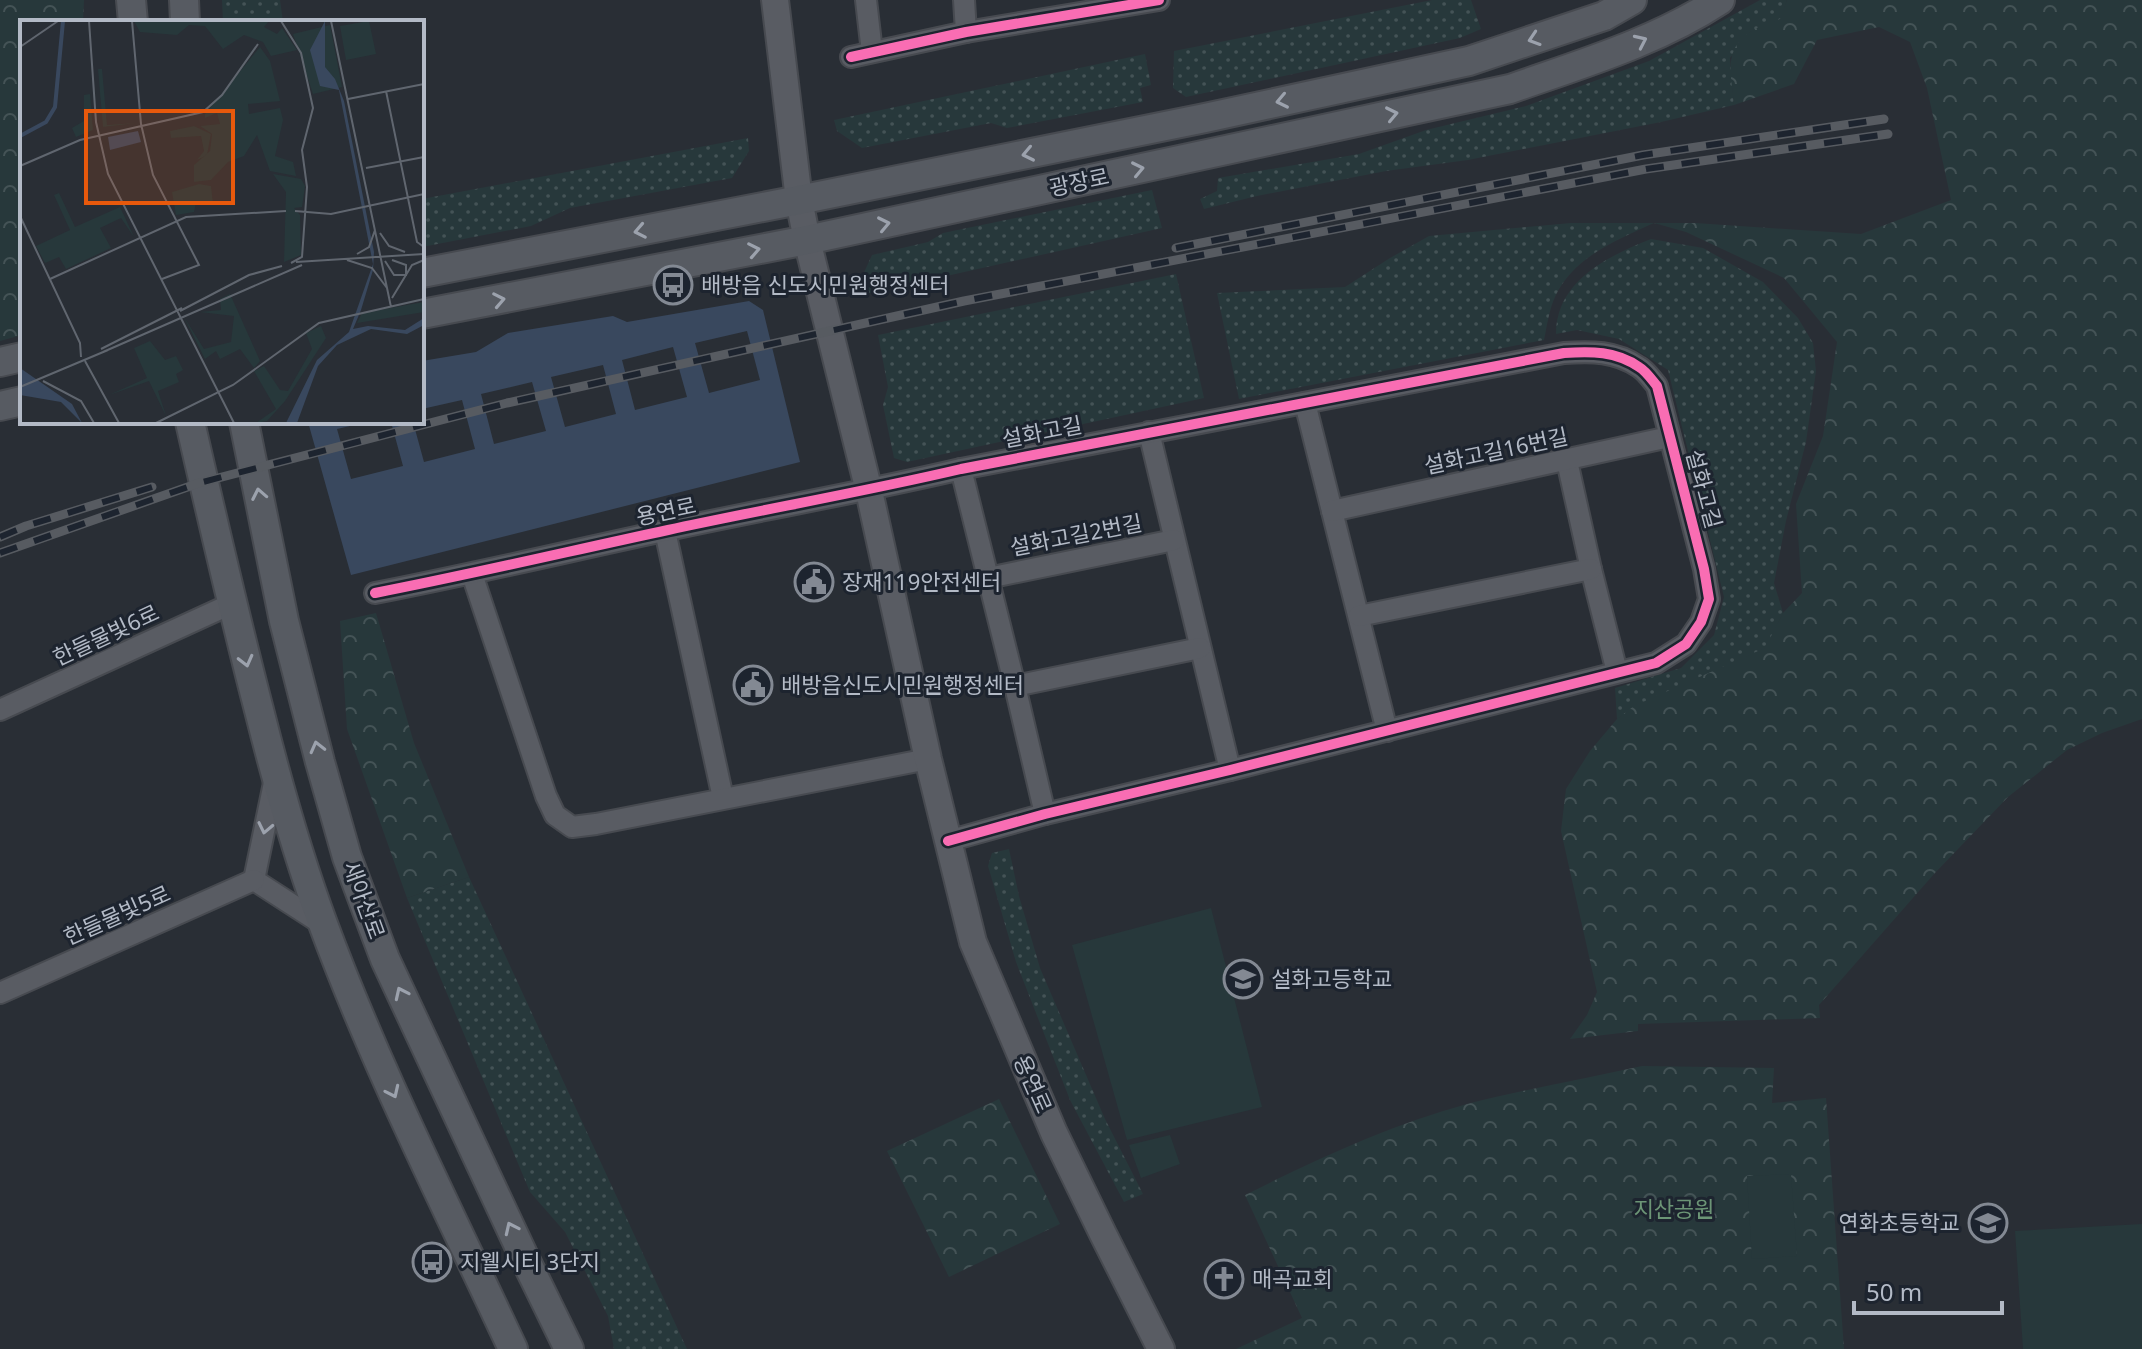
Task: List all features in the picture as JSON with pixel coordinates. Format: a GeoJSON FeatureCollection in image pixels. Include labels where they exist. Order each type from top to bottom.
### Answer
{"type":"FeatureCollection","features":[{"type":"Feature","properties":{"kind":"main road"},"geometry":{"type":"LineString","coordinates":[[131,0],[133,20]]}},
{"type":"Feature","properties":{"kind":"main road"},"geometry":{"type":"LineString","coordinates":[[184,0],[185,20]]}},
{"type":"Feature","properties":{"kind":"main road","name":"광장로"},"geometry":{"type":"LineString","coordinates":[[424,273],[1205,118],[1469,61],[1604,16],[1632,0]]}},
{"type":"Feature","properties":{"kind":"main road","name":"광장로"},"geometry":{"type":"LineString","coordinates":[[424,314],[807,240],[1510,89],[1616,52],[1698,14],[1720,0]]}},
{"type":"Feature","properties":{"kind":"main road"},"geometry":{"type":"LineString","coordinates":[[0,362],[20,357]]}},
{"type":"Feature","properties":{"kind":"main road"},"geometry":{"type":"LineString","coordinates":[[0,406],[20,401]]}},
{"type":"Feature","properties":{"kind":"main road","name":"새아산로"},"geometry":{"type":"LineString","coordinates":[[190,424],[231,604],[276,776],[322,924],[366,1033],[513,1349]]}},
{"type":"Feature","properties":{"kind":"main road","name":"새아산로"},"geometry":{"type":"LineString","coordinates":[[244,424],[284,621],[347,857],[385,959],[569,1349]]}},
{"type":"Feature","properties":{"kind":"street","name":"용연로"},"geometry":{"type":"LineString","coordinates":[[775,0],[799,200],[807,240],[869,491],[928,759],[973,942],[1066,1158],[1161,1349]]}},
{"type":"Feature","properties":{"kind":"street"},"geometry":{"type":"LineString","coordinates":[[866,0],[872,52]]}},
{"type":"Feature","properties":{"kind":"street"},"geometry":{"type":"LineString","coordinates":[[964,0],[966,32]]}},
{"type":"Feature","properties":{"kind":"street"},"geometry":{"type":"LineString","coordinates":[[851,57],[1078,7],[1159,0]]}},
{"type":"Feature","properties":{"kind":"street","name":"설화고길"},"geometry":{"type":"LineString","coordinates":[[869,491],[961,469],[1149,432],[1564,353],[1591,351],[1611,354],[1641,367],[1657,386],[1704,569],[1709,599],[1701,622],[1686,644],[1656,663],[1045,814],[948,841]]}},
{"type":"Feature","properties":{"kind":"street"},"geometry":{"type":"LineString","coordinates":[[1305,403],[1387,731]]}},
{"type":"Feature","properties":{"kind":"street"},"geometry":{"type":"LineString","coordinates":[[1149,432],[1230,770]]}},
{"type":"Feature","properties":{"kind":"street","name":"설화고길16번길"},"geometry":{"type":"LineString","coordinates":[[1332,511],[1669,437]]}},
{"type":"Feature","properties":{"kind":"street"},"geometry":{"type":"LineString","coordinates":[[1567,461],[1617,672]]}},
{"type":"Feature","properties":{"kind":"street","name":"설화고길2번길"},"geometry":{"type":"LineString","coordinates":[[961,469],[1045,814]]}},
{"type":"Feature","properties":{"kind":"street","name":"용연로"},"geometry":{"type":"LineString","coordinates":[[375,593],[869,491]]}},
{"type":"Feature","properties":{"kind":"street"},"geometry":{"type":"LineString","coordinates":[[665,531],[723,798]]}},
{"type":"Feature","properties":{"kind":"street","name":"설화고길2번길"},"geometry":{"type":"LineString","coordinates":[[988,578],[1174,540]]}},
{"type":"Feature","properties":{"kind":"street"},"geometry":{"type":"LineString","coordinates":[[1359,616],[1591,569]]}},
{"type":"Feature","properties":{"kind":"street"},"geometry":{"type":"LineString","coordinates":[[472,574],[546,796],[555,815],[572,827],[928,759]]}},
{"type":"Feature","properties":{"kind":"street","name":"한들물빛6로"},"geometry":{"type":"LineString","coordinates":[[0,710],[231,604]]}},
{"type":"Feature","properties":{"kind":"street"},"geometry":{"type":"LineString","coordinates":[[1015,686],[1200,648]]}},
{"type":"Feature","properties":{"kind":"street"},"geometry":{"type":"LineString","coordinates":[[276,776],[254,880],[322,924]]}},
{"type":"Feature","properties":{"kind":"street","name":"한들물빛5로"},"geometry":{"type":"LineString","coordinates":[[0,993],[254,880]]}},
{"type":"Feature","properties":{"kind":"green space"},"geometry":{"type":"Polygon","coordinates":[[[0,0],[84,0],[83,20],[20,20],[20,336],[0,341],[0,0]]]}},
{"type":"Feature","properties":{"kind":"green space"},"geometry":{"type":"Polygon","coordinates":[[[222,0],[280,0],[283,20],[223,20],[222,0]]]}},
{"type":"Feature","properties":{"kind":"green space"},"geometry":{"type":"Polygon","coordinates":[[[1432,0],[1471,0],[1481,29],[1460,38],[1186,97],[1173,88],[1174,51],[1432,0]]]}},
{"type":"Feature","properties":{"kind":"green space"},"geometry":{"type":"Polygon","coordinates":[[[1760,0],[1787,0],[1781,19],[1750,32],[1730,58],[1734,105],[1468,160],[1386,171],[1204,209],[1200,199],[1217,191],[1218,178],[1359,154],[1426,130],[1526,106],[1649,61],[1760,0]]]}},
{"type":"Feature","properties":{"kind":"green space"},"geometry":{"type":"Polygon","coordinates":[[[1787,0],[2142,0],[2142,719],[2067,750],[2008,797],[1934,874],[1819,1005],[1820,1018],[1638,1024],[1638,1031],[1570,1039],[1587,1015],[1597,992],[1561,831],[1566,789],[1590,751],[1617,719],[1634,706],[1765,648],[1783,613],[1802,593],[1796,504],[1823,436],[1837,342],[1784,278],[1686,232],[1654,223],[1861,234],[1951,200],[1927,88],[1910,42],[1879,27],[1817,40],[1794,84],[1734,105],[1731,65],[1735,47],[1753,30],[1780,19],[1787,0]]]}},
{"type":"Feature","properties":{"kind":"green space"},"geometry":{"type":"Polygon","coordinates":[[[1145,54],[1151,85],[1140,88],[1143,102],[1007,128],[991,123],[862,148],[837,131],[834,120],[1145,54]]]}},
{"type":"Feature","properties":{"kind":"green space"},"geometry":{"type":"Polygon","coordinates":[[[748,138],[749,151],[732,178],[570,208],[531,226],[424,247],[424,199],[748,138]]]}},
{"type":"Feature","properties":{"kind":"green space"},"geometry":{"type":"Polygon","coordinates":[[[1152,190],[1162,228],[866,294],[861,279],[872,255],[928,242],[943,233],[1152,190]]]}},
{"type":"Feature","properties":{"kind":"green space"},"geometry":{"type":"Polygon","coordinates":[[[1571,223],[1654,223],[1597,251],[1573,271],[1555,297],[1544,340],[1239,399],[1217,293],[1345,287],[1429,236],[1571,223]]]}},
{"type":"Feature","properties":{"kind":"green space"},"geometry":{"type":"Polygon","coordinates":[[[1651,239],[1703,248],[1763,282],[1798,318],[1813,343],[1816,371],[1806,442],[1774,583],[1783,613],[1766,648],[1638,705],[1617,719],[1615,688],[1681,668],[1714,635],[1724,597],[1668,370],[1619,339],[1577,330],[1556,334],[1558,315],[1565,299],[1587,273],[1651,239]]]}},
{"type":"Feature","properties":{"kind":"green space"},"geometry":{"type":"Polygon","coordinates":[[[1176,274],[1204,398],[907,462],[894,458],[883,405],[888,387],[878,335],[1176,274]]]}},
{"type":"Feature","properties":{"kind":"green space"},"geometry":{"type":"Polygon","coordinates":[[[376,613],[414,743],[469,877],[407,898],[347,729],[340,621],[376,613]]]}},
{"type":"Feature","properties":{"kind":"green space"},"geometry":{"type":"Polygon","coordinates":[[[1009,849],[1040,968],[1105,1119],[1143,1194],[1124,1202],[1070,1100],[1016,962],[988,866],[992,853],[1009,849]]]}},
{"type":"Feature","properties":{"kind":"green space"},"geometry":{"type":"Polygon","coordinates":[[[469,877],[687,1349],[614,1349],[608,1316],[565,1232],[530,1192],[407,898],[469,877]]]}},
{"type":"Feature","properties":{"kind":"green space"},"geometry":{"type":"Polygon","coordinates":[[[1211,908],[1262,1107],[1127,1140],[1072,945],[1211,908]]]}},
{"type":"Feature","properties":{"kind":"green space","name":"지산공원"},"geometry":{"type":"Polygon","coordinates":[[[1642,1066],[1774,1068],[1772,1103],[1826,1098],[1844,1349],[1236,1349],[1302,1318],[1245,1195],[1354,1144],[1438,1112],[1642,1066]]]}},
{"type":"Feature","properties":{"kind":"green space"},"geometry":{"type":"Polygon","coordinates":[[[999,1099],[1060,1224],[949,1277],[887,1151],[999,1099]]]}},
{"type":"Feature","properties":{"kind":"green space"},"geometry":{"type":"Polygon","coordinates":[[[1170,1135],[1180,1164],[1141,1178],[1129,1145],[1170,1135]]]}},
{"type":"Feature","properties":{"kind":"green space"},"geometry":{"type":"Polygon","coordinates":[[[1791,1174],[1797,1256],[1752,1259],[1747,1176],[1791,1174]]]}},
{"type":"Feature","properties":{"kind":"green space"},"geometry":{"type":"Polygon","coordinates":[[[2142,1224],[2142,1349],[2023,1349],[2015,1231],[2142,1224]]]}},
{"type":"Feature","properties":{"kind":"water"},"geometry":{"type":"Polygon","coordinates":[[[749,301],[763,310],[800,462],[351,575],[309,424],[358,424],[337,429],[351,479],[403,466],[392,424],[414,424],[424,462],[475,449],[462,400],[424,409],[424,361],[476,352],[508,333],[613,316],[627,322],[749,301]],[[747,331],[695,343],[709,393],[760,380],[747,331]],[[673,347],[622,360],[635,410],[687,397],[673,347]],[[603,365],[551,377],[565,427],[616,414],[603,365]],[[532,382],[481,394],[494,444],[546,431],[532,382]]]}},
{"type":"Feature","properties":{"kind":"railway"},"geometry":{"type":"LineString","coordinates":[[1176,248],[1643,155],[1884,119]]}},
{"type":"Feature","properties":{"kind":"railway"},"geometry":{"type":"LineString","coordinates":[[0,553],[199,483],[507,403],[964,301],[1646,169],[1888,134]]}},
{"type":"Feature","properties":{"kind":"railway"},"geometry":{"type":"LineString","coordinates":[[0,537],[152,487]]}},
{"type":"Feature","properties":{"kind":"cycle path"},"geometry":{"type":"LineString","coordinates":[[851,57],[966,32],[1159,0]]}},
{"type":"Feature","properties":{"kind":"cycle path"},"geometry":{"type":"LineString","coordinates":[[375,593],[961,469],[1564,353],[1594,352],[1621,358],[1642,369],[1657,386],[1709,599],[1701,622],[1686,644],[1656,663],[1045,814],[948,841]]}},
{"type":"Feature","properties":{"kind":"place","name":"배방읍 신도시민원행정센터"},"geometry":{"type":"Point","coordinates":[673,285]}},
{"type":"Feature","properties":{"kind":"place","name":"장재119안전센터"},"geometry":{"type":"Point","coordinates":[814,582]}},
{"type":"Feature","properties":{"kind":"place","name":"배방읍신도시민원행정센터"},"geometry":{"type":"Point","coordinates":[753,685]}},
{"type":"Feature","properties":{"kind":"place","name":"설화고등학교"},"geometry":{"type":"Point","coordinates":[1243,979]}},
{"type":"Feature","properties":{"kind":"place","name":"연화초등학교"},"geometry":{"type":"Point","coordinates":[1988,1223]}},
{"type":"Feature","properties":{"kind":"place","name":"지웰시티 3단지"},"geometry":{"type":"Point","coordinates":[432,1262]}},
{"type":"Feature","properties":{"kind":"place","name":"매곡교회"},"geometry":{"type":"Point","coordinates":[1224,1279]}}]}
